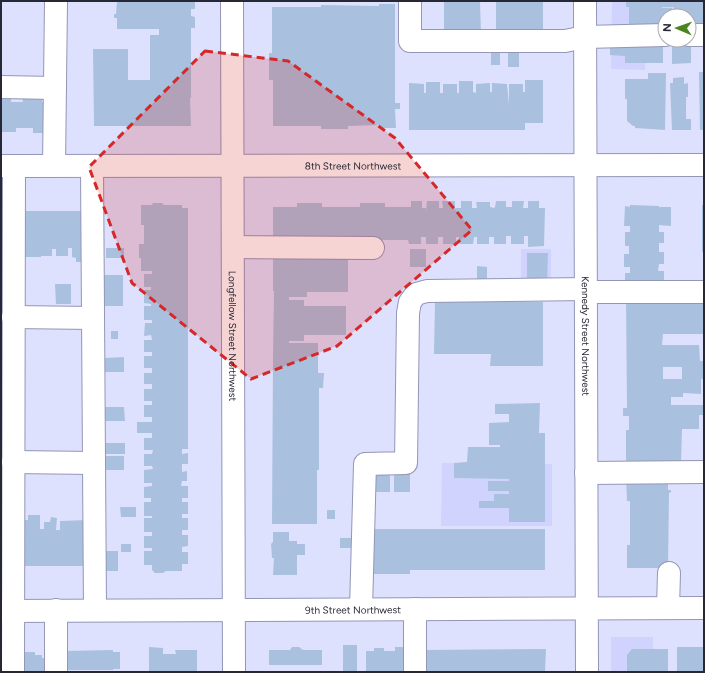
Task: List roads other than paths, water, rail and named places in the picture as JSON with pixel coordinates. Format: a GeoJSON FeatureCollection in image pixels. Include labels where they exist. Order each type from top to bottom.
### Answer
{"type":"FeatureCollection","features":[{"type":"Feature","properties":{"kind":"street"},"geometry":{"type":"LineString","coordinates":[[54,166],[56,1]]}},
{"type":"Feature","properties":{"kind":"street","name":"Longfellow Street Northwest"},"geometry":{"type":"LineString","coordinates":[[232,1],[234,672]]}},
{"type":"Feature","properties":{"kind":"street"},"geometry":{"type":"LineString","coordinates":[[410,1],[410,40],[565,41],[586,37],[657,36]]}},
{"type":"Feature","properties":{"kind":"street","name":"Kennedy Street Northwest"},"geometry":{"type":"LineString","coordinates":[[585,1],[587,672]]}},
{"type":"Feature","properties":{"kind":"street"},"geometry":{"type":"LineString","coordinates":[[1,87],[55,88]]}},
{"type":"Feature","properties":{"kind":"street","name":"8th Street Northwest"},"geometry":{"type":"LineString","coordinates":[[7,166],[704,165]]}},
{"type":"Feature","properties":{"kind":"street"},"geometry":{"type":"LineString","coordinates":[[7,166],[13,317],[13,462],[7,610],[13,672]]}},
{"type":"Feature","properties":{"kind":"street"},"geometry":{"type":"LineString","coordinates":[[92,166],[95,610]]}},
{"type":"Feature","properties":{"kind":"street"},"geometry":{"type":"LineString","coordinates":[[233,247],[373,248]]}},
{"type":"Feature","properties":{"kind":"street"},"geometry":{"type":"LineString","coordinates":[[361,610],[365,464],[406,463],[407,325],[410,302],[416,294],[427,291],[586,290],[704,292]]}},
{"type":"Feature","properties":{"kind":"street"},"geometry":{"type":"LineString","coordinates":[[13,317],[93,318]]}},
{"type":"Feature","properties":{"kind":"street"},"geometry":{"type":"LineString","coordinates":[[13,462],[94,463]]}},
{"type":"Feature","properties":{"kind":"street"},"geometry":{"type":"LineString","coordinates":[[586,473],[704,472]]}},
{"type":"Feature","properties":{"kind":"street"},"geometry":{"type":"LineString","coordinates":[[668,608],[669,573]]}},
{"type":"Feature","properties":{"kind":"street","name":"9th Street Northwest"},"geometry":{"type":"LineString","coordinates":[[7,610],[704,608]]}},
{"type":"Feature","properties":{"kind":"street"},"geometry":{"type":"LineString","coordinates":[[415,609],[415,672]]}},
{"type":"Feature","properties":{"kind":"street"},"geometry":{"type":"LineString","coordinates":[[56,610],[56,672]]}}]}
